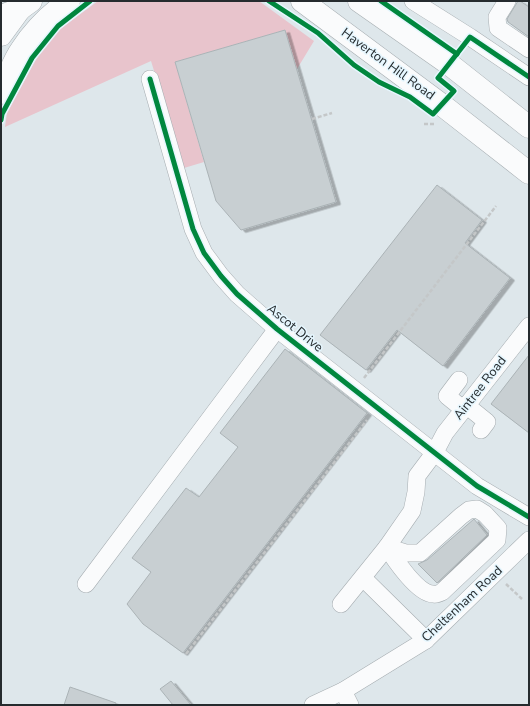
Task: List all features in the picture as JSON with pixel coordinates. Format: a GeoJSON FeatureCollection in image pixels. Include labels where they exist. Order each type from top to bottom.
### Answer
{"type":"FeatureCollection","features":[{"type":"Feature","properties":{"kind":"main road"},"geometry":{"type":"LineString","coordinates":[[1,93],[20,51],[39,26],[54,11],[69,1]]}},
{"type":"Feature","properties":{"kind":"main road","name":"Haverton Hill Road"},"geometry":{"type":"LineString","coordinates":[[302,1],[442,105],[529,173]]}},
{"type":"Feature","properties":{"kind":"main road"},"geometry":{"type":"LineString","coordinates":[[359,1],[449,64],[529,127]]}},
{"type":"Feature","properties":{"kind":"main road"},"geometry":{"type":"LineString","coordinates":[[1,34],[17,9]]}},
{"type":"Feature","properties":{"kind":"street"},"geometry":{"type":"LineString","coordinates":[[507,1],[498,17],[498,28],[529,49]]}},
{"type":"Feature","properties":{"kind":"street"},"geometry":{"type":"LineString","coordinates":[[421,3],[529,77]]}},
{"type":"Feature","properties":{"kind":"street","name":"Ascot Drive"},"geometry":{"type":"LineString","coordinates":[[150,79],[192,229],[204,253],[236,294],[277,329],[477,486],[529,517]]}},
{"type":"Feature","properties":{"kind":"street","name":"Aintree Road"},"geometry":{"type":"LineString","coordinates":[[341,604],[387,547],[412,511],[416,492],[417,476],[435,452],[445,433],[529,326]]}},
{"type":"Feature","properties":{"kind":"street"},"geometry":{"type":"LineString","coordinates":[[86,584],[277,329]]}},
{"type":"Feature","properties":{"kind":"street"},"geometry":{"type":"LineString","coordinates":[[459,380],[447,396],[488,422],[481,430]]}},
{"type":"Feature","properties":{"kind":"street"},"geometry":{"type":"LineString","coordinates":[[477,509],[485,514],[498,528],[497,540],[442,592],[433,594],[423,591],[418,586],[398,565],[387,547],[406,553],[420,553],[469,510],[477,509]]}},
{"type":"Feature","properties":{"kind":"street","name":"Cheltenham Road"},"geometry":{"type":"LineString","coordinates":[[313,705],[347,698],[426,640],[529,540]]}},
{"type":"Feature","properties":{"kind":"street"},"geometry":{"type":"LineString","coordinates":[[363,578],[426,640]]}},
{"type":"Feature","properties":{"kind":"path"},"geometry":{"type":"LineString","coordinates":[[312,119],[332,113]]}},
{"type":"Feature","properties":{"kind":"path"},"geometry":{"type":"LineString","coordinates":[[424,124],[435,124]]}},
{"type":"Feature","properties":{"kind":"path"},"geometry":{"type":"LineString","coordinates":[[355,390],[496,206]]}},
{"type":"Feature","properties":{"kind":"path"},"geometry":{"type":"LineString","coordinates":[[186,654],[378,407]]}},
{"type":"Feature","properties":{"kind":"path"},"geometry":{"type":"LineString","coordinates":[[506,584],[522,600]]}},
{"type":"Feature","properties":{"kind":"shaded area"},"geometry":{"type":"Polygon","coordinates":[[[98,1],[259,1],[314,41],[297,69],[285,30],[175,62],[204,162],[184,168],[151,61],[5,127],[7,113],[47,42],[60,29],[98,1]]]}},
{"type":"Feature","properties":{"kind":"building"},"geometry":{"type":"Polygon","coordinates":[[[518,1],[529,7],[529,37],[508,22],[507,19],[518,1]]]}},
{"type":"Feature","properties":{"kind":"building"},"geometry":{"type":"Polygon","coordinates":[[[285,30],[336,202],[241,230],[216,201],[175,62],[285,30]]]}},
{"type":"Feature","properties":{"kind":"building"},"geometry":{"type":"Polygon","coordinates":[[[437,185],[482,220],[465,243],[510,278],[443,366],[397,330],[366,370],[320,335],[437,185]]]}},
{"type":"Feature","properties":{"kind":"building"},"geometry":{"type":"Polygon","coordinates":[[[285,349],[367,413],[183,653],[143,624],[127,604],[151,572],[132,558],[186,488],[199,497],[238,447],[220,433],[285,349]]]}},
{"type":"Feature","properties":{"kind":"building"},"geometry":{"type":"Polygon","coordinates":[[[529,355],[529,433],[491,404],[529,355]]]}},
{"type":"Feature","properties":{"kind":"building"},"geometry":{"type":"Polygon","coordinates":[[[474,519],[487,535],[437,583],[418,564],[427,560],[474,519]]]}},
{"type":"Feature","properties":{"kind":"building"},"geometry":{"type":"Polygon","coordinates":[[[171,681],[191,705],[173,705],[160,689],[171,681]]]}},
{"type":"Feature","properties":{"kind":"building"},"geometry":{"type":"Polygon","coordinates":[[[70,687],[116,703],[116,705],[64,705],[70,687]]]}},
{"type":"Feature","properties":{"kind":"cycle path"},"geometry":{"type":"LineString","coordinates":[[1,120],[2,114],[32,58],[58,26],[90,1]]}},
{"type":"Feature","properties":{"kind":"cycle path"},"geometry":{"type":"LineString","coordinates":[[269,1],[318,33],[354,65],[379,82],[410,97],[433,114],[454,91],[438,78],[470,37],[529,77]]}},
{"type":"Feature","properties":{"kind":"cycle path"},"geometry":{"type":"LineString","coordinates":[[381,1],[457,54]]}},
{"type":"Feature","properties":{"kind":"cycle path"},"geometry":{"type":"LineString","coordinates":[[150,79],[193,229],[204,253],[221,276],[237,294],[277,329],[477,486],[529,517]]}}]}
